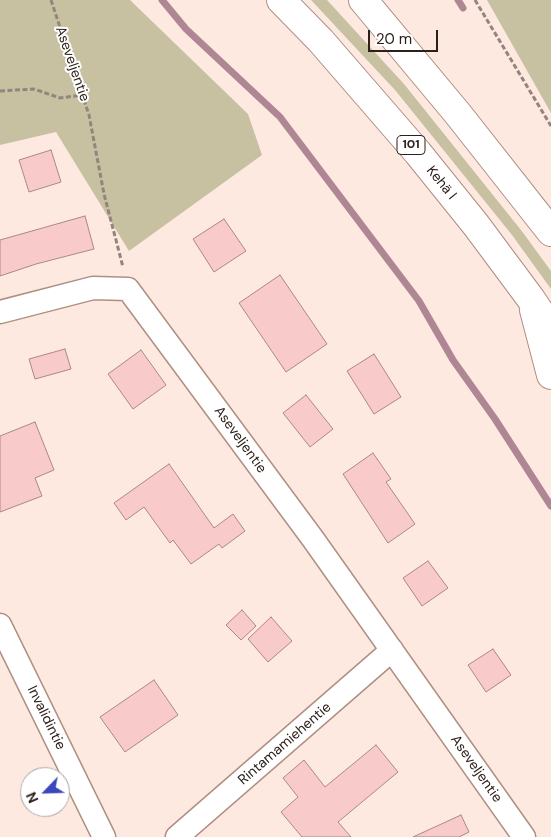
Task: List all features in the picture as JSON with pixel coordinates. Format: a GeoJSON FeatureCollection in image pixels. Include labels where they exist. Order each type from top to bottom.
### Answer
{"type":"FeatureCollection","features":[{"type":"Feature","properties":{"kind":"highway","name":"Kehä I"},"geometry":{"type":"LineString","coordinates":[[281,0],[321,41],[418,153],[476,225],[551,329]]}},
{"type":"Feature","properties":{"kind":"highway"},"geometry":{"type":"LineString","coordinates":[[363,0],[458,114],[551,232]]}},
{"type":"Feature","properties":{"kind":"highway","name":"101"},"geometry":{"type":"LineString","coordinates":[[531,299],[551,375]]}},
{"type":"Feature","properties":{"kind":"street"},"geometry":{"type":"LineString","coordinates":[[0,312],[93,288],[128,290]]}},
{"type":"Feature","properties":{"kind":"street","name":"Aseveljentie"},"geometry":{"type":"LineString","coordinates":[[128,290],[313,540],[524,837]]}},
{"type":"Feature","properties":{"kind":"street","name":"Invalidintie"},"geometry":{"type":"LineString","coordinates":[[1,630],[104,837]]}},
{"type":"Feature","properties":{"kind":"street","name":"Rintamamiehentie"},"geometry":{"type":"LineString","coordinates":[[177,837],[392,650]]}},
{"type":"Feature","properties":{"kind":"path","name":"Aseveljentie"},"geometry":{"type":"LineString","coordinates":[[51,0],[88,115],[104,194],[128,290]]}},
{"type":"Feature","properties":{"kind":"path"},"geometry":{"type":"LineString","coordinates":[[475,0],[551,126]]}},
{"type":"Feature","properties":{"kind":"path"},"geometry":{"type":"LineString","coordinates":[[0,91],[34,89],[60,98],[82,95]]}},
{"type":"Feature","properties":{"kind":"shaded area"},"geometry":{"type":"Polygon","coordinates":[[[0,0],[130,0],[248,114],[262,155],[129,251],[56,132],[0,145],[0,0]]]}},
{"type":"Feature","properties":{"kind":"shaded area"},"geometry":{"type":"Polygon","coordinates":[[[311,0],[327,0],[404,84],[521,230],[551,271],[551,289],[512,235],[395,90],[311,0]]]}},
{"type":"Feature","properties":{"kind":"shaded area"},"geometry":{"type":"Polygon","coordinates":[[[487,0],[551,0],[551,113],[487,0]]]}},
{"type":"Feature","properties":{"kind":"building"},"geometry":{"type":"Polygon","coordinates":[[[51,150],[61,182],[29,192],[19,160],[51,150]]]}},
{"type":"Feature","properties":{"kind":"building"},"geometry":{"type":"Polygon","coordinates":[[[85,216],[94,249],[36,264],[0,276],[0,240],[85,216]]]}},
{"type":"Feature","properties":{"kind":"building"},"geometry":{"type":"Polygon","coordinates":[[[224,219],[246,251],[214,272],[193,239],[224,219]]]}},
{"type":"Feature","properties":{"kind":"building"},"geometry":{"type":"Polygon","coordinates":[[[280,275],[327,344],[286,372],[239,303],[280,275]]]}},
{"type":"Feature","properties":{"kind":"building"},"geometry":{"type":"Polygon","coordinates":[[[65,349],[71,369],[35,379],[29,359],[65,349]]]}},
{"type":"Feature","properties":{"kind":"building"},"geometry":{"type":"Polygon","coordinates":[[[141,350],[166,385],[133,409],[108,374],[141,350]]]}},
{"type":"Feature","properties":{"kind":"building"},"geometry":{"type":"Polygon","coordinates":[[[374,354],[401,397],[374,414],[347,371],[374,354]]]}},
{"type":"Feature","properties":{"kind":"building"},"geometry":{"type":"Polygon","coordinates":[[[306,395],[333,429],[310,447],[283,413],[306,395]]]}},
{"type":"Feature","properties":{"kind":"building"},"geometry":{"type":"Polygon","coordinates":[[[35,422],[54,470],[35,478],[42,496],[0,512],[0,436],[35,422]]]}},
{"type":"Feature","properties":{"kind":"building"},"geometry":{"type":"Polygon","coordinates":[[[373,453],[391,479],[386,482],[415,524],[388,543],[343,474],[373,453]]]}},
{"type":"Feature","properties":{"kind":"building"},"geometry":{"type":"Polygon","coordinates":[[[169,464],[214,528],[233,514],[245,531],[222,548],[219,544],[191,564],[173,540],[170,543],[144,507],[126,520],[114,503],[169,464]]]}},
{"type":"Feature","properties":{"kind":"building"},"geometry":{"type":"Polygon","coordinates":[[[428,561],[448,588],[422,606],[403,578],[428,561]]]}},
{"type":"Feature","properties":{"kind":"building"},"geometry":{"type":"Polygon","coordinates":[[[242,610],[256,626],[241,640],[226,625],[242,610]]]}},
{"type":"Feature","properties":{"kind":"building"},"geometry":{"type":"Polygon","coordinates":[[[271,617],[292,641],[268,662],[248,639],[271,617]]]}},
{"type":"Feature","properties":{"kind":"building"},"geometry":{"type":"Polygon","coordinates":[[[493,649],[511,675],[486,692],[468,665],[493,649]]]}},
{"type":"Feature","properties":{"kind":"building"},"geometry":{"type":"Polygon","coordinates":[[[154,680],[178,715],[125,752],[100,717],[154,680]]]}},
{"type":"Feature","properties":{"kind":"building"},"geometry":{"type":"Polygon","coordinates":[[[376,745],[398,772],[338,822],[351,837],[302,837],[281,812],[298,797],[283,778],[304,760],[325,787],[376,745]]]}},
{"type":"Feature","properties":{"kind":"building"},"geometry":{"type":"Polygon","coordinates":[[[461,815],[469,832],[459,837],[413,837],[461,815]]]}},
{"type":"Feature","properties":{"kind":"waterway"},"geometry":{"type":"LineString","coordinates":[[162,0],[186,29],[280,117],[419,301],[453,360],[495,419],[551,506]]}},
{"type":"Feature","properties":{"kind":"waterway"},"geometry":{"type":"LineString","coordinates":[[458,0],[463,8]]}}]}
